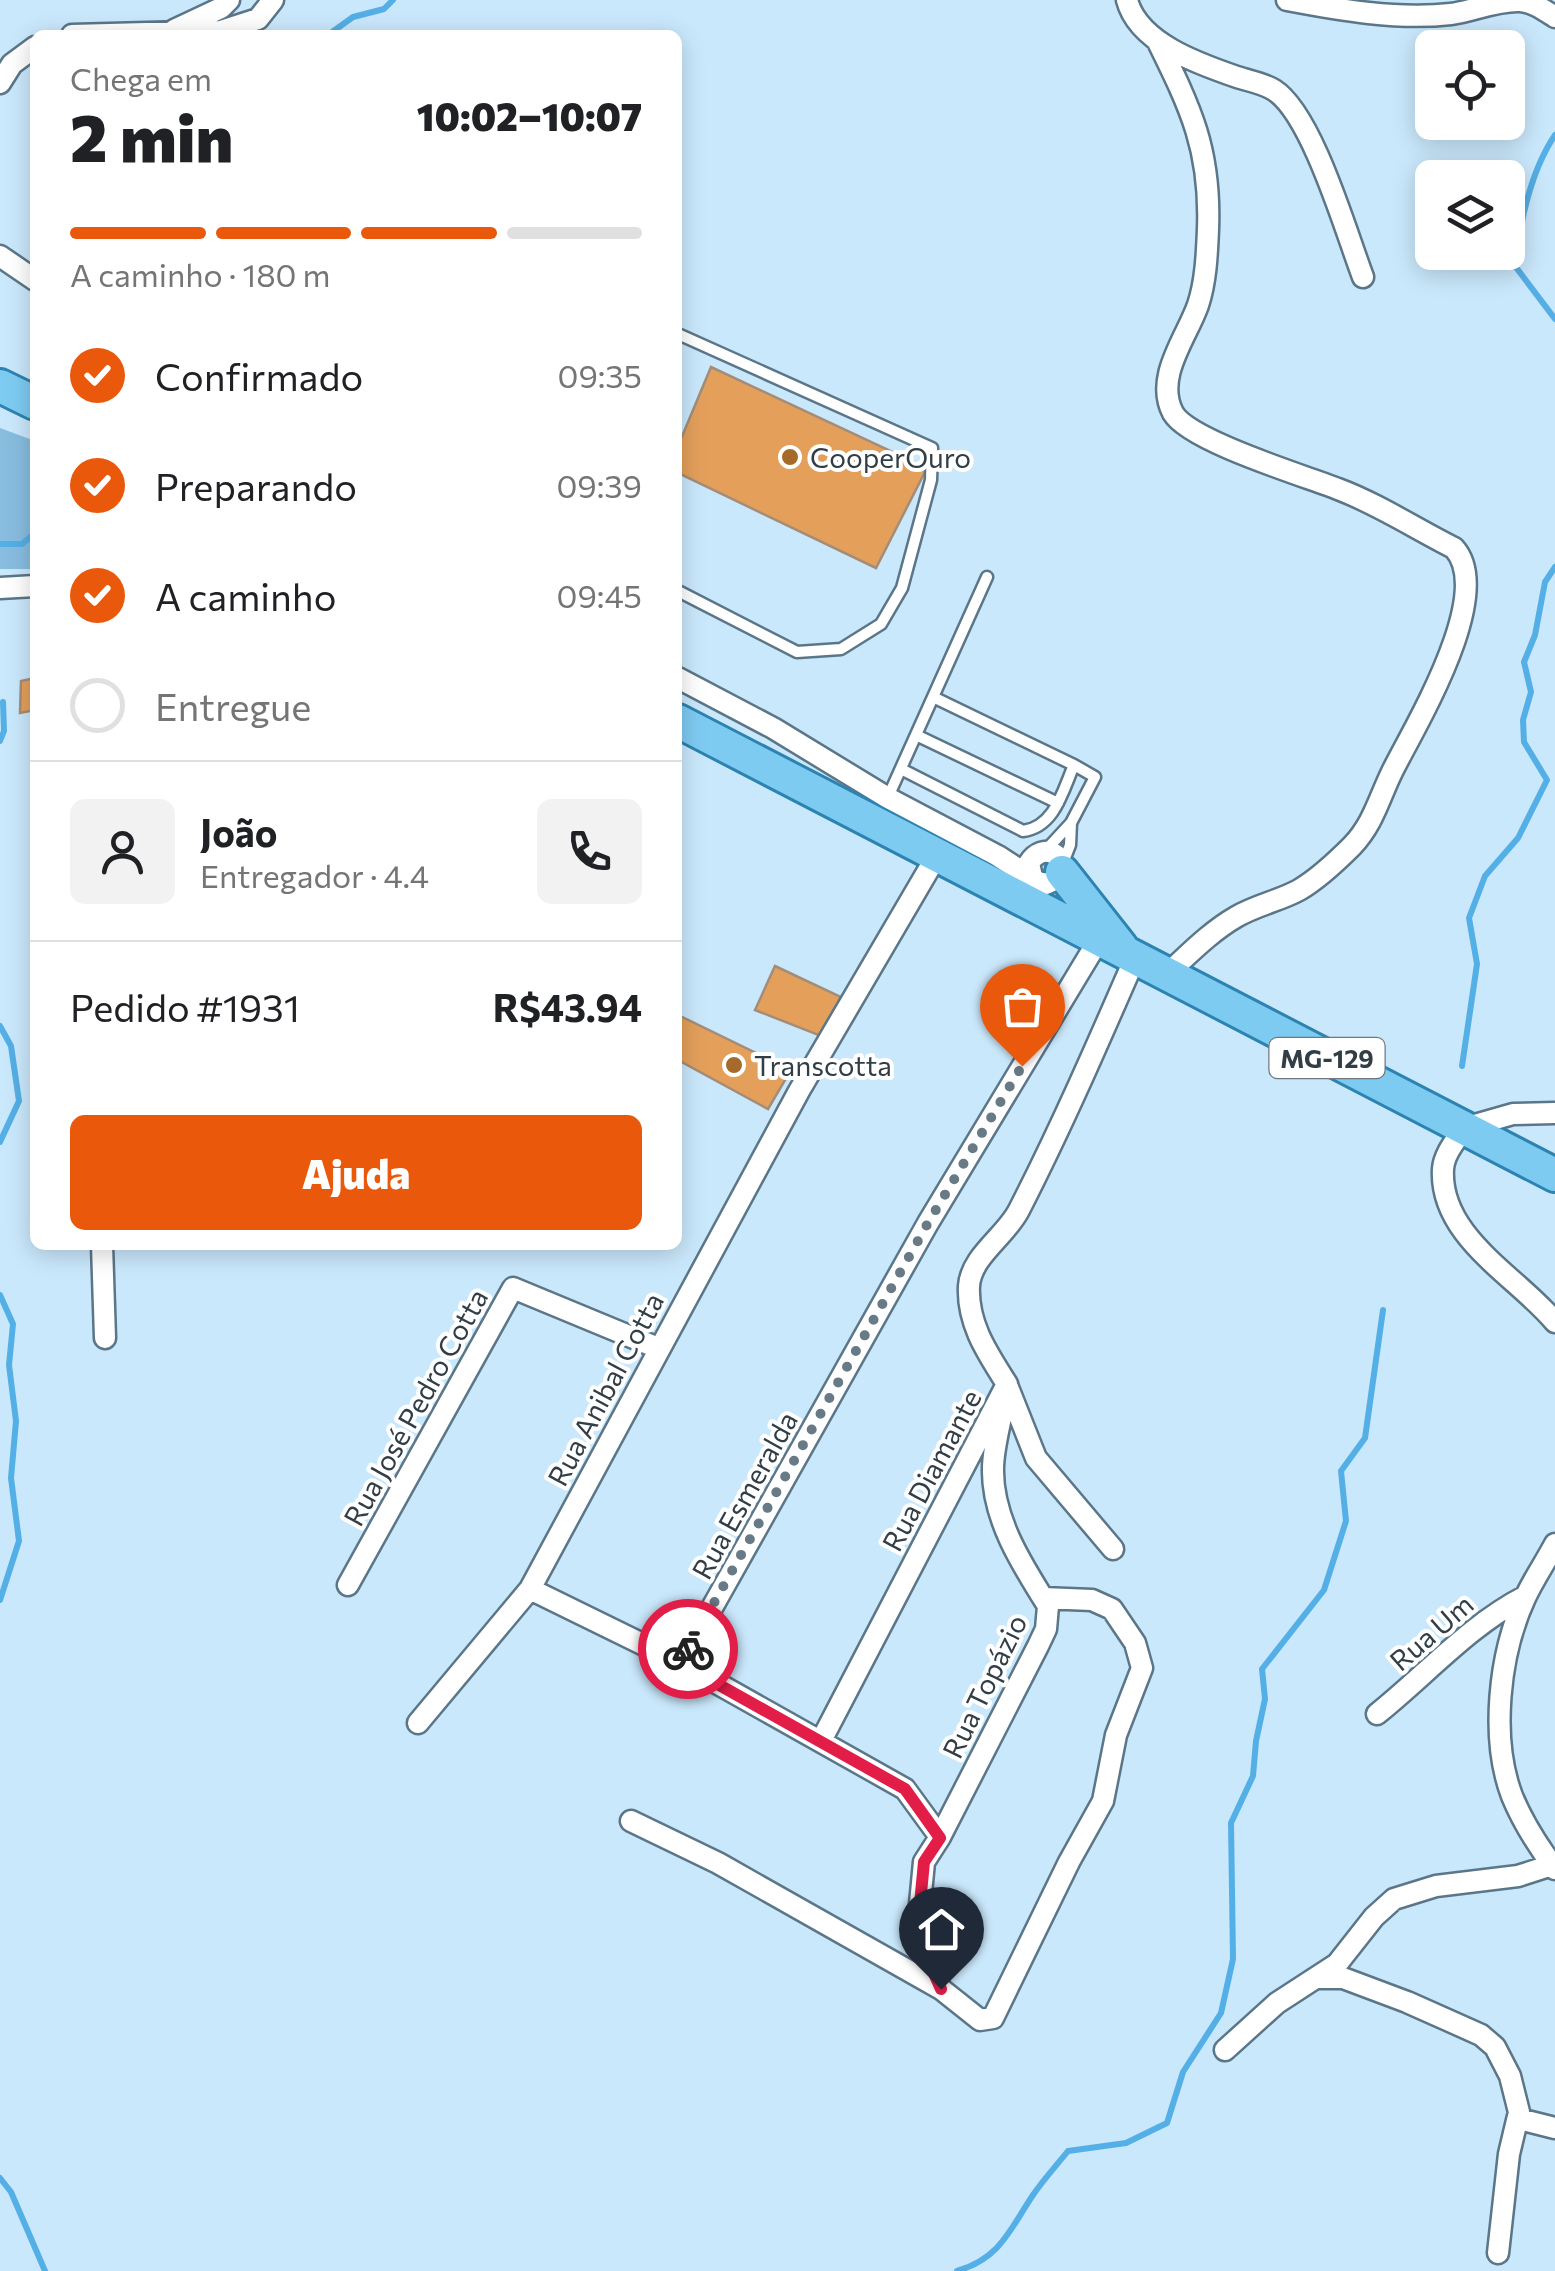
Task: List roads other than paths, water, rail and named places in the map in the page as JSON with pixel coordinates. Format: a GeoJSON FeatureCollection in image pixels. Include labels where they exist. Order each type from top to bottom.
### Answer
{"type":"FeatureCollection","features":[{"type":"Feature","properties":{"kind":"main road"},"geometry":{"type":"LineString","coordinates":[[0,386],[30,401]]}},
{"type":"Feature","properties":{"kind":"main road","name":"MG-129"},"geometry":{"type":"LineString","coordinates":[[682,720],[936,857],[1555,1175]]}},
{"type":"Feature","properties":{"kind":"main road"},"geometry":{"type":"LineString","coordinates":[[1047,864],[1120,951]]}},
{"type":"Feature","properties":{"kind":"street"},"geometry":{"type":"LineString","coordinates":[[174,30],[229,0]]}},
{"type":"Feature","properties":{"kind":"street"},"geometry":{"type":"LineString","coordinates":[[226,30],[258,18],[273,0]]}},
{"type":"Feature","properties":{"kind":"street"},"geometry":{"type":"LineString","coordinates":[[1127,0],[1131,14],[1157,40],[1201,139],[1208,201],[1206,257],[1198,304],[1176,349],[1171,369],[1168,392],[1174,414],[1191,429],[1277,468],[1349,494],[1454,548],[1462,557],[1466,572],[1462,614],[1452,645],[1376,814],[1363,832],[1301,889],[1240,914],[1166,975]]}},
{"type":"Feature","properties":{"kind":"street"},"geometry":{"type":"LineString","coordinates":[[1287,0],[1342,10],[1448,14],[1518,1],[1531,3],[1555,17]]}},
{"type":"Feature","properties":{"kind":"street"},"geometry":{"type":"LineString","coordinates":[[1157,40],[1220,70],[1268,87],[1288,103],[1308,134],[1363,277]]}},
{"type":"Feature","properties":{"kind":"street"},"geometry":{"type":"LineString","coordinates":[[0,82],[12,64],[30,51]]}},
{"type":"Feature","properties":{"kind":"street"},"geometry":{"type":"LineString","coordinates":[[0,256],[30,277]]}},
{"type":"Feature","properties":{"kind":"street"},"geometry":{"type":"LineString","coordinates":[[0,588],[30,586]]}},
{"type":"Feature","properties":{"kind":"street"},"geometry":{"type":"LineString","coordinates":[[682,680],[998,856],[1047,864]]}},
{"type":"Feature","properties":{"kind":"street","name":"Rua Anibal Cotta"},"geometry":{"type":"LineString","coordinates":[[418,1722],[530,1589],[799,1091],[936,857]]}},
{"type":"Feature","properties":{"kind":"street","name":"Rua Diamante"},"geometry":{"type":"LineString","coordinates":[[822,1740],[1007,1384],[979,1341],[969,1297],[971,1275],[1016,1218],[1082,1081],[1120,951]]}},
{"type":"Feature","properties":{"kind":"street","name":"Rua Esmeralda"},"geometry":{"type":"LineString","coordinates":[[680,1663],[928,1223],[1120,951]]}},
{"type":"Feature","properties":{"kind":"street"},"geometry":{"type":"LineString","coordinates":[[1555,1113],[1513,1114],[1464,1128],[1448,1152],[1443,1168],[1447,1196],[1466,1236],[1555,1322]]}},
{"type":"Feature","properties":{"kind":"street"},"geometry":{"type":"LineString","coordinates":[[102,1250],[105,1338]]}},
{"type":"Feature","properties":{"kind":"street","name":"Rua José Pedro Cotta"},"geometry":{"type":"LineString","coordinates":[[348,1585],[513,1288],[658,1348]]}},
{"type":"Feature","properties":{"kind":"street"},"geometry":{"type":"LineString","coordinates":[[1007,1384],[1036,1458],[1113,1549]]}},
{"type":"Feature","properties":{"kind":"street","name":"Rua Topázio"},"geometry":{"type":"LineString","coordinates":[[941,1989],[917,1935],[924,1862],[1038,1646],[1048,1616],[1043,1598],[1004,1527],[994,1487],[993,1465],[1007,1384]]}},
{"type":"Feature","properties":{"kind":"street"},"geometry":{"type":"LineString","coordinates":[[1225,2050],[1277,2003],[1319,1978],[1346,1955],[1394,1899],[1436,1886],[1518,1876],[1554,1867],[1522,1819],[1511,1793],[1501,1730],[1506,1660],[1526,1596],[1555,1544]]}},
{"type":"Feature","properties":{"kind":"street"},"geometry":{"type":"LineString","coordinates":[[530,1589],[680,1663],[905,1789],[940,1838]]}},
{"type":"Feature","properties":{"kind":"street","name":"Rua Um"},"geometry":{"type":"LineString","coordinates":[[1376,1714],[1429,1672],[1480,1623],[1526,1596]]}},
{"type":"Feature","properties":{"kind":"street"},"geometry":{"type":"LineString","coordinates":[[630,1821],[718,1863],[941,1989],[980,2020],[993,2018],[1068,1862],[1103,1801],[1116,1735],[1142,1668],[1136,1643],[1112,1610],[1092,1600],[1043,1598]]}},
{"type":"Feature","properties":{"kind":"street"},"geometry":{"type":"LineString","coordinates":[[1319,1978],[1343,1978],[1481,2035],[1495,2048],[1510,2076],[1519,2119],[1509,2154],[1498,2253]]}},
{"type":"Feature","properties":{"kind":"street"},"geometry":{"type":"LineString","coordinates":[[1519,2119],[1555,2128]]}},
{"type":"Feature","properties":{"kind":"lane"},"geometry":{"type":"LineString","coordinates":[[682,336],[932,448],[931,480],[902,588],[881,624],[840,649],[797,652],[682,593]]}},
{"type":"Feature","properties":{"kind":"lane"},"geometry":{"type":"LineString","coordinates":[[888,798],[987,577]]}},
{"type":"Feature","properties":{"kind":"lane"},"geometry":{"type":"LineString","coordinates":[[933,697],[1095,777],[1047,864]]}},
{"type":"Feature","properties":{"kind":"lane"},"geometry":{"type":"LineString","coordinates":[[916,735],[1058,803]]}},
{"type":"Feature","properties":{"kind":"lane"},"geometry":{"type":"LineString","coordinates":[[901,769],[1023,831],[1039,826],[1054,812],[1074,765]]}},
{"type":"Feature","properties":{"kind":"lane"},"geometry":{"type":"LineString","coordinates":[[1047,864],[1070,845],[1071,824]]}},
{"type":"Feature","properties":{"kind":"waterway"},"geometry":{"type":"LineString","coordinates":[[335,30],[353,17],[384,9],[393,0]]}},
{"type":"Feature","properties":{"kind":"waterway"},"geometry":{"type":"LineString","coordinates":[[1555,135],[1528,198],[1515,266],[1555,319]]}},
{"type":"Feature","properties":{"kind":"waterway"},"geometry":{"type":"LineString","coordinates":[[0,544],[22,544],[30,537]]}},
{"type":"Feature","properties":{"kind":"waterway"},"geometry":{"type":"LineString","coordinates":[[1462,1066],[1477,964],[1469,918],[1485,876],[1518,838],[1547,780],[1524,742],[1523,720],[1531,692],[1524,662],[1535,635],[1545,582],[1555,567]]}},
{"type":"Feature","properties":{"kind":"waterway"},"geometry":{"type":"LineString","coordinates":[[0,741],[4,731],[3,702]]}},
{"type":"Feature","properties":{"kind":"waterway"},"geometry":{"type":"LineString","coordinates":[[0,1026],[11,1046],[19,1101],[0,1142]]}},
{"type":"Feature","properties":{"kind":"waterway"},"geometry":{"type":"LineString","coordinates":[[0,1295],[13,1324],[9,1365],[16,1421],[11,1478],[19,1541],[0,1600]]}},
{"type":"Feature","properties":{"kind":"waterway"},"geometry":{"type":"LineString","coordinates":[[957,2271],[994,2250],[1068,2151],[1126,2143],[1167,2123],[1183,2072],[1221,2013],[1233,1959],[1231,1823],[1253,1776],[1265,1699],[1262,1669],[1324,1590],[1346,1521],[1341,1471],[1365,1438],[1383,1310]]}},
{"type":"Feature","properties":{"kind":"waterway"},"geometry":{"type":"LineString","coordinates":[[0,2178],[11,2192],[45,2271]]}},
{"type":"Feature","properties":{"kind":"place","name":"CooperOuro"},"geometry":{"type":"Point","coordinates":[790,457]}},
{"type":"Feature","properties":{"kind":"place","name":"Transcotta"},"geometry":{"type":"Point","coordinates":[734,1065]}}]}
